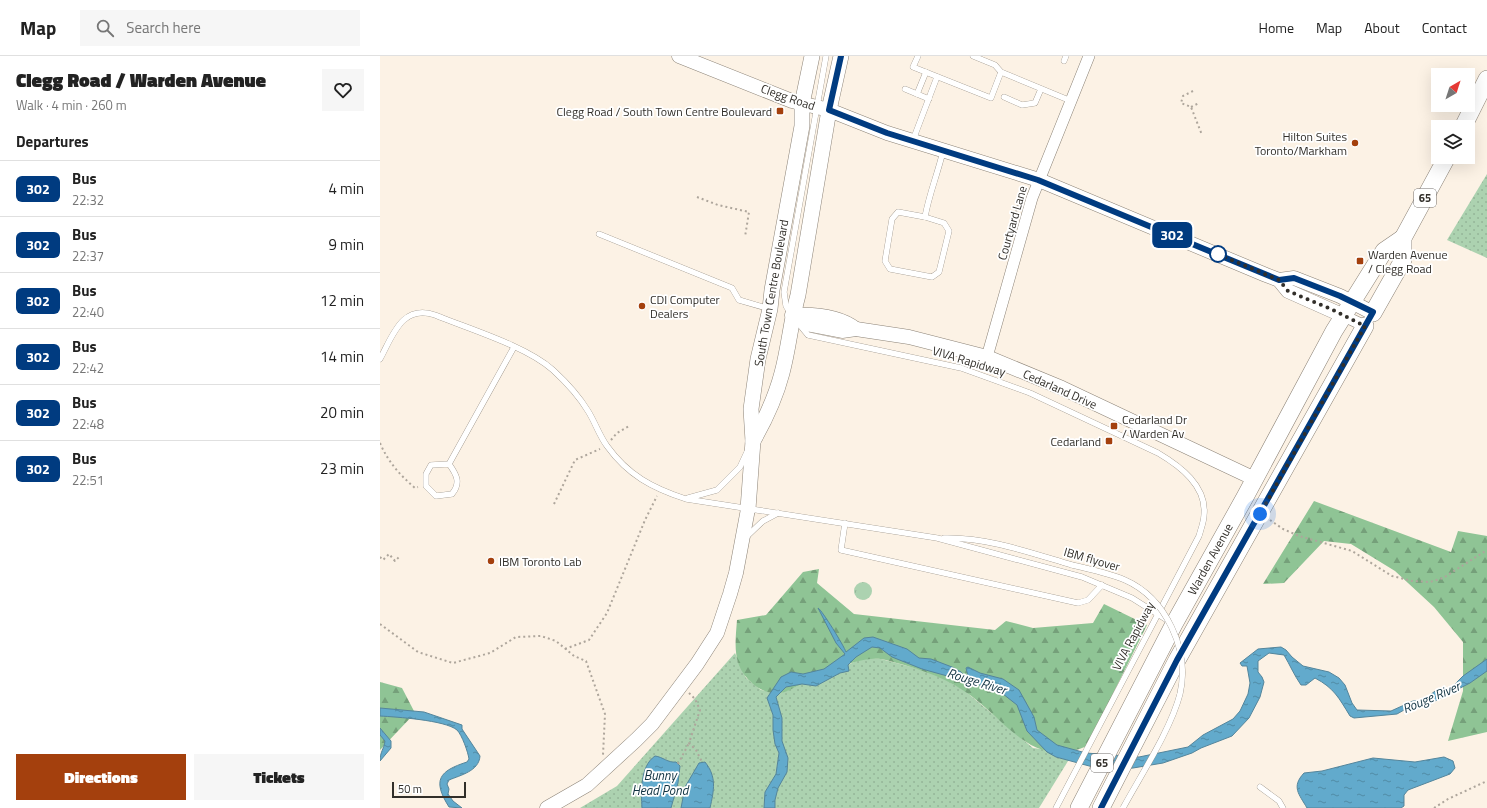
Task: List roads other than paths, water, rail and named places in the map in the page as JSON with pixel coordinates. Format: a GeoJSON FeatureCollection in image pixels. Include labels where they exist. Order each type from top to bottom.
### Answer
{"type":"FeatureCollection","features":[{"type":"Feature","properties":{"kind":"main road","name":"South Town Centre Boulevard"},"geometry":{"type":"LineString","coordinates":[[753,440],[762,425],[782,375],[789,344],[792,315],[798,295],[816,107],[812,56]]}},
{"type":"Feature","properties":{"kind":"main road","name":"South Town Centre Boulevard"},"geometry":{"type":"LineString","coordinates":[[748,509],[753,440],[751,409],[754,387],[758,359],[770,309],[773,283],[802,126],[816,107],[841,56]]}},
{"type":"Feature","properties":{"kind":"main road"},"geometry":{"type":"LineString","coordinates":[[1466,120],[1487,79]]}},
{"type":"Feature","properties":{"kind":"main road","name":"Warden Avenue"},"geometry":{"type":"LineString","coordinates":[[1082,802],[1174,624],[1255,479],[1330,337],[1384,251],[1403,238],[1443,164]]}},
{"type":"Feature","properties":{"kind":"main road","name":"Warden Avenue"},"geometry":{"type":"LineString","coordinates":[[1103,804],[1136,737],[1181,653],[1403,260],[1403,238]]}},
{"type":"Feature","properties":{"kind":"main road","name":"Cedarland Drive"},"geometry":{"type":"LineString","coordinates":[[770,309],[792,315]]}},
{"type":"Feature","properties":{"kind":"main road"},"geometry":{"type":"LineString","coordinates":[[754,387],[764,390],[776,390]]}},
{"type":"Feature","properties":{"kind":"street","name":"Clegg Road"},"geometry":{"type":"LineString","coordinates":[[679,56],[887,133],[1038,180],[1279,280],[1294,278],[1348,309],[1369,319]]}},
{"type":"Feature","properties":{"kind":"street","name":"Courtyard Lane"},"geometry":{"type":"LineString","coordinates":[[987,357],[1038,180],[1089,56]]}},
{"type":"Feature","properties":{"kind":"street","name":"Cedarland Drive"},"geometry":{"type":"LineString","coordinates":[[792,315],[811,324],[842,331],[856,329],[909,338],[987,357],[1062,388],[1255,479]]}},
{"type":"Feature","properties":{"kind":"street"},"geometry":{"type":"LineString","coordinates":[[548,808],[587,786],[652,724],[697,664],[717,633],[736,573],[748,509]]}},
{"type":"Feature","properties":{"kind":"lane"},"geometry":{"type":"LineString","coordinates":[[816,107],[826,56]]}},
{"type":"Feature","properties":{"kind":"lane"},"geometry":{"type":"LineString","coordinates":[[918,56],[914,67],[991,98],[1001,72]]}},
{"type":"Feature","properties":{"kind":"lane"},"geometry":{"type":"LineString","coordinates":[[973,56],[995,65],[1001,72],[1071,101]]}},
{"type":"Feature","properties":{"kind":"lane"},"geometry":{"type":"LineString","coordinates":[[917,94],[926,72]]}},
{"type":"Feature","properties":{"kind":"lane"},"geometry":{"type":"LineString","coordinates":[[912,141],[937,77]]}},
{"type":"Feature","properties":{"kind":"lane"},"geometry":{"type":"LineString","coordinates":[[905,89],[929,99]]}},
{"type":"Feature","properties":{"kind":"lane"},"geometry":{"type":"LineString","coordinates":[[1004,97],[1022,105],[1035,103],[1041,89]]}},
{"type":"Feature","properties":{"kind":"lane"},"geometry":{"type":"LineString","coordinates":[[925,217],[929,193],[939,168],[943,151]]}},
{"type":"Feature","properties":{"kind":"lane"},"geometry":{"type":"LineString","coordinates":[[898,212],[925,217],[944,223],[949,231],[939,272],[932,277],[890,269],[885,261],[892,219],[898,212]]}},
{"type":"Feature","properties":{"kind":"lane"},"geometry":{"type":"LineString","coordinates":[[599,234],[732,288],[739,300],[770,309]]}},
{"type":"Feature","properties":{"kind":"lane"},"geometry":{"type":"LineString","coordinates":[[380,359],[401,322],[411,314],[425,312],[514,347],[536,358],[568,384],[588,410],[606,445],[625,467],[660,490],[686,499],[937,538],[1036,563],[1082,577],[1132,598],[1157,612],[1174,624]]}},
{"type":"Feature","properties":{"kind":"lane","name":"VIVA Rapidway"},"geometry":{"type":"LineString","coordinates":[[792,315],[808,335],[961,368],[1030,392],[1158,453],[1179,468],[1196,484],[1204,504],[1204,515],[1199,536],[1157,612],[1056,808]]}},
{"type":"Feature","properties":{"kind":"lane"},"geometry":{"type":"LineString","coordinates":[[449,464],[514,347]]}},
{"type":"Feature","properties":{"kind":"lane"},"geometry":{"type":"LineString","coordinates":[[686,499],[717,490],[740,467],[753,440]]}},
{"type":"Feature","properties":{"kind":"lane"},"geometry":{"type":"LineString","coordinates":[[449,464],[457,476],[457,488],[452,494],[436,496],[426,486],[426,474],[431,465],[449,464]]}},
{"type":"Feature","properties":{"kind":"lane"},"geometry":{"type":"LineString","coordinates":[[742,541],[763,521],[778,513]]}},
{"type":"Feature","properties":{"kind":"lane"},"geometry":{"type":"LineString","coordinates":[[845,523],[841,550],[1078,604],[1088,600],[1102,586]]}},
{"type":"Feature","properties":{"kind":"lane","name":"IBM flyover"},"geometry":{"type":"LineString","coordinates":[[937,538],[961,538],[1010,547],[1126,580],[1144,592],[1160,608],[1170,624],[1178,643],[1182,666],[1180,693],[1164,733],[1123,808]]}},
{"type":"Feature","properties":{"kind":"lane"},"geometry":{"type":"LineString","coordinates":[[1260,786],[1279,802],[1283,808]]}},
{"type":"Feature","properties":{"kind":"water","name":"Rouge River"},"geometry":{"type":"Polygon","coordinates":[[[818,608],[833,628],[846,652],[864,638],[873,637],[907,649],[919,658],[931,659],[952,667],[961,672],[966,678],[968,676],[966,668],[968,667],[980,673],[1003,679],[1019,690],[1034,717],[1037,730],[1057,745],[1086,753],[1139,757],[1188,747],[1203,735],[1233,719],[1240,711],[1248,694],[1250,683],[1247,666],[1242,666],[1240,663],[1258,649],[1281,647],[1303,666],[1329,672],[1339,678],[1345,685],[1352,703],[1357,710],[1391,711],[1413,701],[1424,700],[1435,691],[1450,689],[1463,676],[1487,659],[1487,671],[1470,683],[1435,701],[1411,706],[1397,714],[1354,718],[1350,716],[1332,690],[1322,682],[1315,678],[1306,685],[1301,685],[1284,655],[1269,653],[1258,661],[1258,672],[1264,682],[1260,697],[1249,718],[1232,736],[1192,753],[1163,763],[1133,768],[1104,770],[1056,757],[1047,752],[1027,731],[1017,705],[998,690],[922,669],[892,657],[880,648],[872,647],[856,657],[848,665],[849,671],[840,673],[816,686],[802,684],[786,687],[776,697],[782,718],[782,741],[788,758],[787,772],[778,788],[775,808],[764,808],[765,792],[776,774],[779,753],[775,744],[773,715],[767,698],[781,677],[791,672],[803,674],[824,669],[845,654],[836,643],[818,608]]]}},
{"type":"Feature","properties":{"kind":"water"},"geometry":{"type":"Polygon","coordinates":[[[380,708],[424,712],[462,725],[462,729],[480,756],[479,761],[473,769],[449,780],[447,784],[449,789],[448,794],[453,801],[462,808],[449,807],[441,790],[440,783],[441,778],[445,773],[457,765],[467,762],[469,759],[461,736],[457,730],[432,721],[380,716],[380,708]]]}},
{"type":"Feature","properties":{"kind":"water"},"geometry":{"type":"Polygon","coordinates":[[[380,728],[391,741],[391,748],[380,761],[385,741],[380,735],[380,728]]]}},
{"type":"Feature","properties":{"kind":"water","name":"Bunny Head Pond"},"geometry":{"type":"Polygon","coordinates":[[[655,756],[670,762],[676,762],[680,766],[678,783],[671,808],[642,808],[642,780],[646,766],[655,756]]]}},
{"type":"Feature","properties":{"kind":"water"},"geometry":{"type":"Polygon","coordinates":[[[1444,757],[1453,761],[1455,768],[1450,774],[1408,790],[1404,795],[1404,806],[1401,808],[1307,808],[1299,794],[1297,787],[1300,778],[1304,773],[1322,771],[1373,758],[1415,762],[1444,757]]]}},
{"type":"Feature","properties":{"kind":"water","name":"Bunny Head Pond"},"geometry":{"type":"Polygon","coordinates":[[[705,762],[709,768],[714,784],[710,808],[681,808],[685,787],[699,763],[705,762]]]}},
{"type":"Feature","properties":{"kind":"place","name":"Clegg Road / South Town Centre Boulevard"},"geometry":{"type":"Point","coordinates":[780,111]}},
{"type":"Feature","properties":{"kind":"place","name":"Hilton Suites Toronto/Markham"},"geometry":{"type":"Point","coordinates":[1355,143]}},
{"type":"Feature","properties":{"kind":"place","name":"Warden Avenue / Clegg Road"},"geometry":{"type":"Point","coordinates":[1360,261]}},
{"type":"Feature","properties":{"kind":"place","name":"CDI Computer Dealers"},"geometry":{"type":"Point","coordinates":[642,306]}},
{"type":"Feature","properties":{"kind":"place","name":"Cedarland Dr / Warden Av"},"geometry":{"type":"Point","coordinates":[1114,426]}},
{"type":"Feature","properties":{"kind":"place","name":"Cedarland"},"geometry":{"type":"Point","coordinates":[1109,441]}},
{"type":"Feature","properties":{"kind":"place","name":"IBM Toronto Lab"},"geometry":{"type":"Point","coordinates":[491,561]}}]}
